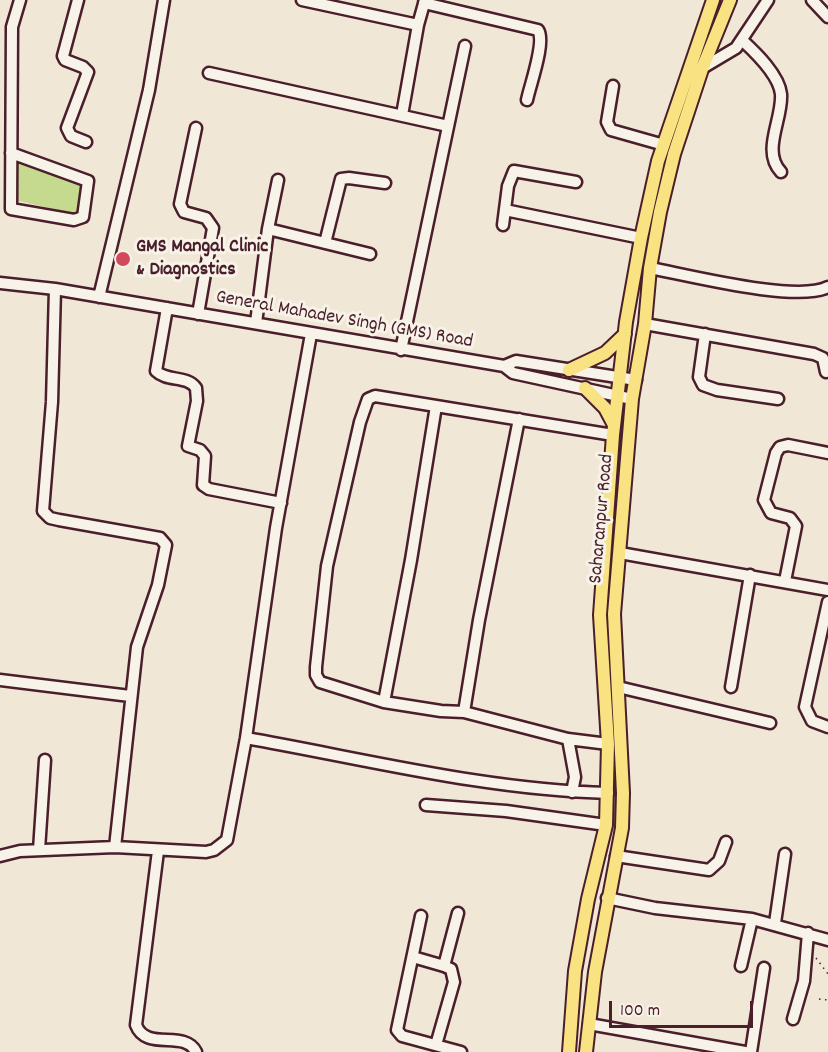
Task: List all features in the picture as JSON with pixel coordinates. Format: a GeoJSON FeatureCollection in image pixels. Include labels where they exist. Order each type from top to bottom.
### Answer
{"type":"FeatureCollection","features":[{"type":"Feature","properties":{"kind":"main road","name":"Saharanpur Road"},"geometry":{"type":"LineString","coordinates":[[569,1052],[575,971],[588,899],[606,825],[608,744],[600,615],[613,430],[625,334],[640,238],[664,145],[713,0]]}},
{"type":"Feature","properties":{"kind":"main road","name":"Saharanpur Road"},"geometry":{"type":"LineString","coordinates":[[586,1052],[607,898],[622,828],[623,793],[614,614],[632,399],[645,324],[650,268],[674,154],[702,69],[730,0]]}},
{"type":"Feature","properties":{"kind":"main road"},"geometry":{"type":"LineString","coordinates":[[569,369],[605,353],[625,334]]}},
{"type":"Feature","properties":{"kind":"main road"},"geometry":{"type":"LineString","coordinates":[[585,388],[605,408],[613,430]]}},
{"type":"Feature","properties":{"kind":"main road"},"geometry":{"type":"LineString","coordinates":[[600,615],[614,614]]}},
{"type":"Feature","properties":{"kind":"street"},"geometry":{"type":"LineString","coordinates":[[11,153],[84,178],[89,184],[84,215],[80,219],[6,208],[11,153],[12,35],[20,0]]}},
{"type":"Feature","properties":{"kind":"street"},"geometry":{"type":"LineString","coordinates":[[78,0],[63,56],[88,72],[68,128],[71,136],[86,142]]}},
{"type":"Feature","properties":{"kind":"street"},"geometry":{"type":"LineString","coordinates":[[99,297],[149,90],[164,0]]}},
{"type":"Feature","properties":{"kind":"street"},"geometry":{"type":"LineString","coordinates":[[302,0],[356,5],[418,25]]}},
{"type":"Feature","properties":{"kind":"street"},"geometry":{"type":"LineString","coordinates":[[687,73],[702,69],[731,52],[743,41],[768,0]]}},
{"type":"Feature","properties":{"kind":"street"},"geometry":{"type":"LineString","coordinates":[[812,0],[828,17]]}},
{"type":"Feature","properties":{"kind":"street"},"geometry":{"type":"LineString","coordinates":[[402,115],[418,25],[425,2],[538,30],[542,36],[526,100]]}},
{"type":"Feature","properties":{"kind":"street"},"geometry":{"type":"LineString","coordinates":[[0,32],[12,35]]}},
{"type":"Feature","properties":{"kind":"street"},"geometry":{"type":"LineString","coordinates":[[743,41],[773,76],[779,88],[780,106],[772,157],[781,171]]}},
{"type":"Feature","properties":{"kind":"street"},"geometry":{"type":"LineString","coordinates":[[402,350],[465,46]]}},
{"type":"Feature","properties":{"kind":"street"},"geometry":{"type":"LineString","coordinates":[[209,73],[448,126]]}},
{"type":"Feature","properties":{"kind":"street"},"geometry":{"type":"LineString","coordinates":[[613,86],[607,122],[611,130],[664,145]]}},
{"type":"Feature","properties":{"kind":"street"},"geometry":{"type":"LineString","coordinates":[[196,128],[180,204],[184,212],[206,218],[213,228],[198,314]]}},
{"type":"Feature","properties":{"kind":"street"},"geometry":{"type":"LineString","coordinates":[[503,225],[508,186],[514,171],[576,182]]}},
{"type":"Feature","properties":{"kind":"street"},"geometry":{"type":"LineString","coordinates":[[325,243],[341,179],[385,183]]}},
{"type":"Feature","properties":{"kind":"street"},"geometry":{"type":"LineString","coordinates":[[256,323],[268,229],[278,180]]}},
{"type":"Feature","properties":{"kind":"street"},"geometry":{"type":"LineString","coordinates":[[505,210],[640,238]]}},
{"type":"Feature","properties":{"kind":"street"},"geometry":{"type":"LineString","coordinates":[[268,229],[370,254]]}},
{"type":"Feature","properties":{"kind":"street"},"geometry":{"type":"LineString","coordinates":[[650,268],[794,293],[821,291],[828,287]]}},
{"type":"Feature","properties":{"kind":"street","name":"General Mahadev Singh (GMS) Road"},"geometry":{"type":"LineString","coordinates":[[0,283],[55,289],[504,366],[513,373],[632,399]]}},
{"type":"Feature","properties":{"kind":"street"},"geometry":{"type":"LineString","coordinates":[[55,289],[52,402],[43,511],[50,518],[160,538],[166,545],[158,585],[140,632],[130,696],[115,847]]}},
{"type":"Feature","properties":{"kind":"street"},"geometry":{"type":"LineString","coordinates":[[167,308],[156,370],[165,376],[190,382],[196,388],[197,401],[188,446],[200,450],[205,456],[203,485],[209,489],[281,503]]}},
{"type":"Feature","properties":{"kind":"street"},"geometry":{"type":"LineString","coordinates":[[645,324],[814,354],[823,358],[826,372]]}},
{"type":"Feature","properties":{"kind":"street"},"geometry":{"type":"LineString","coordinates":[[0,856],[39,850],[115,847],[206,852],[214,850],[227,840],[246,738],[281,503],[311,334]]}},
{"type":"Feature","properties":{"kind":"street"},"geometry":{"type":"LineString","coordinates":[[705,334],[699,377],[703,386],[778,399]]}},
{"type":"Feature","properties":{"kind":"street","name":"General Mahadev Singh (GMS) Road"},"geometry":{"type":"LineString","coordinates":[[504,366],[516,361],[636,380]]}},
{"type":"Feature","properties":{"kind":"street"},"geometry":{"type":"LineString","coordinates":[[608,744],[568,739],[464,711],[441,711],[384,702],[317,679],[316,668],[327,566],[360,422],[368,399],[375,396],[519,419],[613,430]]}},
{"type":"Feature","properties":{"kind":"street"},"geometry":{"type":"LineString","coordinates":[[384,702],[411,560],[435,406]]}},
{"type":"Feature","properties":{"kind":"street"},"geometry":{"type":"LineString","coordinates":[[464,711],[479,620],[519,419]]}},
{"type":"Feature","properties":{"kind":"street"},"geometry":{"type":"LineString","coordinates":[[785,581],[796,526],[790,518],[771,513],[764,500],[776,453],[780,447],[788,445],[828,453]]}},
{"type":"Feature","properties":{"kind":"street"},"geometry":{"type":"LineString","coordinates":[[620,553],[828,590]]}},
{"type":"Feature","properties":{"kind":"street"},"geometry":{"type":"LineString","coordinates":[[731,687],[750,575]]}},
{"type":"Feature","properties":{"kind":"street"},"geometry":{"type":"LineString","coordinates":[[828,602],[805,707],[812,721],[828,727]]}},
{"type":"Feature","properties":{"kind":"street"},"geometry":{"type":"LineString","coordinates":[[0,680],[130,696]]}},
{"type":"Feature","properties":{"kind":"street"},"geometry":{"type":"LineString","coordinates":[[618,687],[770,723]]}},
{"type":"Feature","properties":{"kind":"street"},"geometry":{"type":"LineString","coordinates":[[246,738],[401,767],[572,792],[608,793]]}},
{"type":"Feature","properties":{"kind":"street"},"geometry":{"type":"LineString","coordinates":[[568,739],[575,777],[572,792]]}},
{"type":"Feature","properties":{"kind":"street"},"geometry":{"type":"LineString","coordinates":[[39,850],[45,760]]}},
{"type":"Feature","properties":{"kind":"street"},"geometry":{"type":"LineString","coordinates":[[426,805],[506,811],[606,825]]}},
{"type":"Feature","properties":{"kind":"street"},"geometry":{"type":"LineString","coordinates":[[616,856],[709,870],[716,866],[726,842]]}},
{"type":"Feature","properties":{"kind":"street"},"geometry":{"type":"LineString","coordinates":[[158,850],[136,1025],[140,1034],[147,1038],[186,1043],[194,1047],[196,1052]]}},
{"type":"Feature","properties":{"kind":"street"},"geometry":{"type":"LineString","coordinates":[[775,923],[785,854]]}},
{"type":"Feature","properties":{"kind":"street"},"geometry":{"type":"LineString","coordinates":[[607,898],[656,908],[775,923],[828,939]]}},
{"type":"Feature","properties":{"kind":"street"},"geometry":{"type":"LineString","coordinates":[[444,966],[458,913]]}},
{"type":"Feature","properties":{"kind":"street"},"geometry":{"type":"LineString","coordinates":[[421,916],[397,1030],[402,1036],[461,1052]]}},
{"type":"Feature","properties":{"kind":"street"},"geometry":{"type":"LineString","coordinates":[[741,966],[752,919]]}},
{"type":"Feature","properties":{"kind":"street"},"geometry":{"type":"LineString","coordinates":[[793,1019],[804,981],[808,933]]}},
{"type":"Feature","properties":{"kind":"street"},"geometry":{"type":"LineString","coordinates":[[413,957],[451,969],[454,978],[436,1045]]}},
{"type":"Feature","properties":{"kind":"street"},"geometry":{"type":"LineString","coordinates":[[751,1052],[764,968]]}},
{"type":"Feature","properties":{"kind":"street"},"geometry":{"type":"LineString","coordinates":[[589,1024],[745,1052]]}},
{"type":"Feature","properties":{"kind":"path"},"geometry":{"type":"LineString","coordinates":[[808,948],[828,974]]}},
{"type":"Feature","properties":{"kind":"path"},"geometry":{"type":"LineString","coordinates":[[819,999],[828,1000]]}},
{"type":"Feature","properties":{"kind":"green space"},"geometry":{"type":"Polygon","coordinates":[[[16,162],[83,185],[79,215],[15,200],[16,162]]]}},
{"type":"Feature","properties":{"kind":"place","name":"GMS Mangal Clinic & Diagnostics"},"geometry":{"type":"Point","coordinates":[123,259]}}]}
